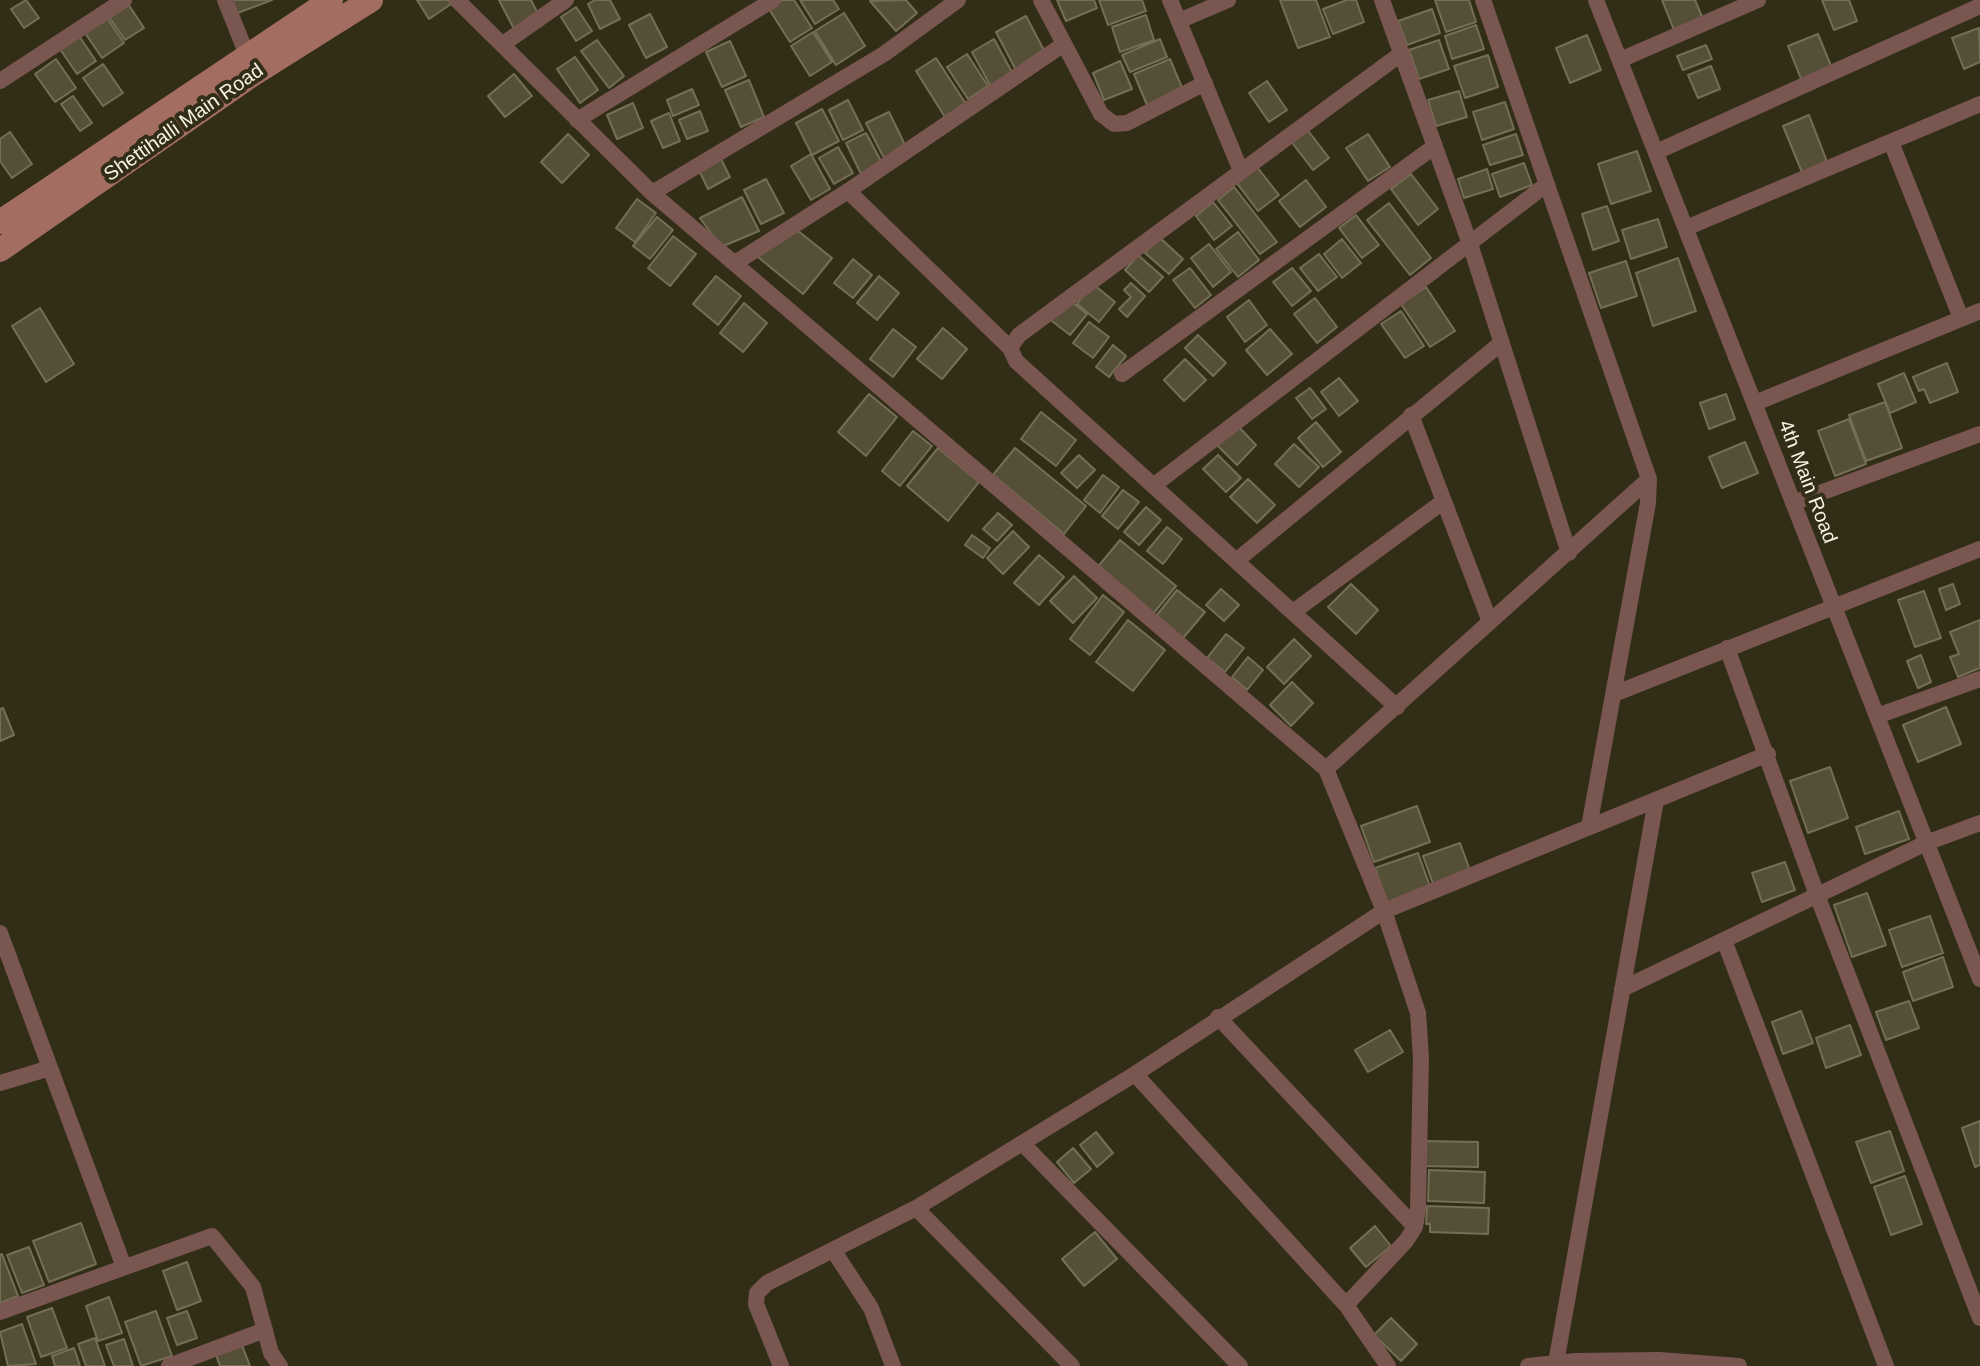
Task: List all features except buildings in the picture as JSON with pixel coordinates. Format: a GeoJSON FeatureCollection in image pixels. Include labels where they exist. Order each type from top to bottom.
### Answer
{"type":"FeatureCollection","features":[{"type":"Feature","properties":{"kind":"main road","name":"Shettihalli Main Road"},"geometry":{"type":"LineString","coordinates":[[0,250],[250,65],[331,0]]}},
{"type":"Feature","properties":{"kind":"main road","name":"Shettihalli Main Road"},"geometry":{"type":"LineString","coordinates":[[0,222],[250,65],[371,0]]}},
{"type":"Feature","properties":{"kind":"street"},"geometry":{"type":"LineString","coordinates":[[0,81],[124,0]]}},
{"type":"Feature","properties":{"kind":"street"},"geometry":{"type":"LineString","coordinates":[[225,0],[250,65]]}},
{"type":"Feature","properties":{"kind":"street"},"geometry":{"type":"LineString","coordinates":[[457,0],[652,193],[1326,769],[1384,911],[1418,1013],[1421,1073],[1415,1227],[1406,1241],[1346,1305]]}},
{"type":"Feature","properties":{"kind":"street"},"geometry":{"type":"LineString","coordinates":[[503,44],[566,0]]}},
{"type":"Feature","properties":{"kind":"street"},"geometry":{"type":"LineString","coordinates":[[577,120],[773,0]]}},
{"type":"Feature","properties":{"kind":"street"},"geometry":{"type":"LineString","coordinates":[[652,193],[884,54],[958,0]]}},
{"type":"Feature","properties":{"kind":"street"},"geometry":{"type":"LineString","coordinates":[[1041,0],[1101,114],[1114,124],[1127,123],[1205,83]]}},
{"type":"Feature","properties":{"kind":"street"},"geometry":{"type":"LineString","coordinates":[[1170,0],[1241,171]]}},
{"type":"Feature","properties":{"kind":"street"},"geometry":{"type":"LineString","coordinates":[[1179,21],[1228,0]]}},
{"type":"Feature","properties":{"kind":"street"},"geometry":{"type":"LineString","coordinates":[[1382,0],[1470,244],[1569,553]]}},
{"type":"Feature","properties":{"kind":"street"},"geometry":{"type":"LineString","coordinates":[[1483,0],[1649,479],[1648,503],[1589,827]]}},
{"type":"Feature","properties":{"kind":"street","name":"4th Main Road"},"geometry":{"type":"LineString","coordinates":[[1596,0],[1980,979]]}},
{"type":"Feature","properties":{"kind":"street"},"geometry":{"type":"LineString","coordinates":[[1620,60],[1758,0]]}},
{"type":"Feature","properties":{"kind":"street"},"geometry":{"type":"LineString","coordinates":[[1656,152],[1980,6]]}},
{"type":"Feature","properties":{"kind":"street"},"geometry":{"type":"LineString","coordinates":[[735,263],[848,191],[1064,44]]}},
{"type":"Feature","properties":{"kind":"street"},"geometry":{"type":"LineString","coordinates":[[1010,348],[1019,335],[1402,53]]}},
{"type":"Feature","properties":{"kind":"street"},"geometry":{"type":"LineString","coordinates":[[1686,228],[1980,104]]}},
{"type":"Feature","properties":{"kind":"street"},"geometry":{"type":"LineString","coordinates":[[1891,142],[1961,318]]}},
{"type":"Feature","properties":{"kind":"street"},"geometry":{"type":"LineString","coordinates":[[1122,374],[1435,146]]}},
{"type":"Feature","properties":{"kind":"street"},"geometry":{"type":"LineString","coordinates":[[1153,486],[1547,184]]}},
{"type":"Feature","properties":{"kind":"street"},"geometry":{"type":"LineString","coordinates":[[848,191],[1010,348],[1016,361],[1397,707]]}},
{"type":"Feature","properties":{"kind":"street"},"geometry":{"type":"LineString","coordinates":[[1755,403],[1980,311]]}},
{"type":"Feature","properties":{"kind":"street"},"geometry":{"type":"LineString","coordinates":[[1236,561],[1500,344]]}},
{"type":"Feature","properties":{"kind":"street"},"geometry":{"type":"LineString","coordinates":[[1411,415],[1490,622]]}},
{"type":"Feature","properties":{"kind":"street"},"geometry":{"type":"LineString","coordinates":[[1793,503],[1980,434]]}},
{"type":"Feature","properties":{"kind":"street"},"geometry":{"type":"LineString","coordinates":[[1326,769],[1649,479]]}},
{"type":"Feature","properties":{"kind":"street"},"geometry":{"type":"LineString","coordinates":[[1293,612],[1444,501]]}},
{"type":"Feature","properties":{"kind":"street"},"geometry":{"type":"LineString","coordinates":[[1614,694],[1980,549]]}},
{"type":"Feature","properties":{"kind":"street"},"geometry":{"type":"LineString","coordinates":[[1727,648],[1817,895],[1980,1318]]}},
{"type":"Feature","properties":{"kind":"street"},"geometry":{"type":"LineString","coordinates":[[1877,716],[1980,679]]}},
{"type":"Feature","properties":{"kind":"street"},"geometry":{"type":"LineString","coordinates":[[781,1366],[756,1304],[757,1293],[767,1283],[916,1208],[1023,1144],[1384,911],[1768,754]]}},
{"type":"Feature","properties":{"kind":"street"},"geometry":{"type":"LineString","coordinates":[[1556,1363],[1656,800]]}},
{"type":"Feature","properties":{"kind":"street"},"geometry":{"type":"LineString","coordinates":[[1622,989],[1926,843],[1980,823]]}},
{"type":"Feature","properties":{"kind":"street"},"geometry":{"type":"LineString","coordinates":[[0,933],[124,1267]]}},
{"type":"Feature","properties":{"kind":"street"},"geometry":{"type":"LineString","coordinates":[[1724,940],[1886,1366]]}},
{"type":"Feature","properties":{"kind":"street"},"geometry":{"type":"LineString","coordinates":[[1218,1017],[1415,1227]]}},
{"type":"Feature","properties":{"kind":"street"},"geometry":{"type":"LineString","coordinates":[[0,1083],[50,1068]]}},
{"type":"Feature","properties":{"kind":"street"},"geometry":{"type":"LineString","coordinates":[[1135,1074],[1346,1305],[1388,1366]]}},
{"type":"Feature","properties":{"kind":"street"},"geometry":{"type":"LineString","coordinates":[[1023,1144],[1240,1366]]}},
{"type":"Feature","properties":{"kind":"street"},"geometry":{"type":"LineString","coordinates":[[916,1208],[1072,1366]]}},
{"type":"Feature","properties":{"kind":"street"},"geometry":{"type":"LineString","coordinates":[[0,1312],[212,1236],[253,1287],[271,1353],[280,1366]]}},
{"type":"Feature","properties":{"kind":"street"},"geometry":{"type":"LineString","coordinates":[[833,1250],[871,1308],[893,1366]]}},
{"type":"Feature","properties":{"kind":"street"},"geometry":{"type":"LineString","coordinates":[[169,1366],[265,1330]]}},
{"type":"Feature","properties":{"kind":"street"},"geometry":{"type":"LineString","coordinates":[[1528,1366],[1659,1360],[1739,1366]]}}]}
